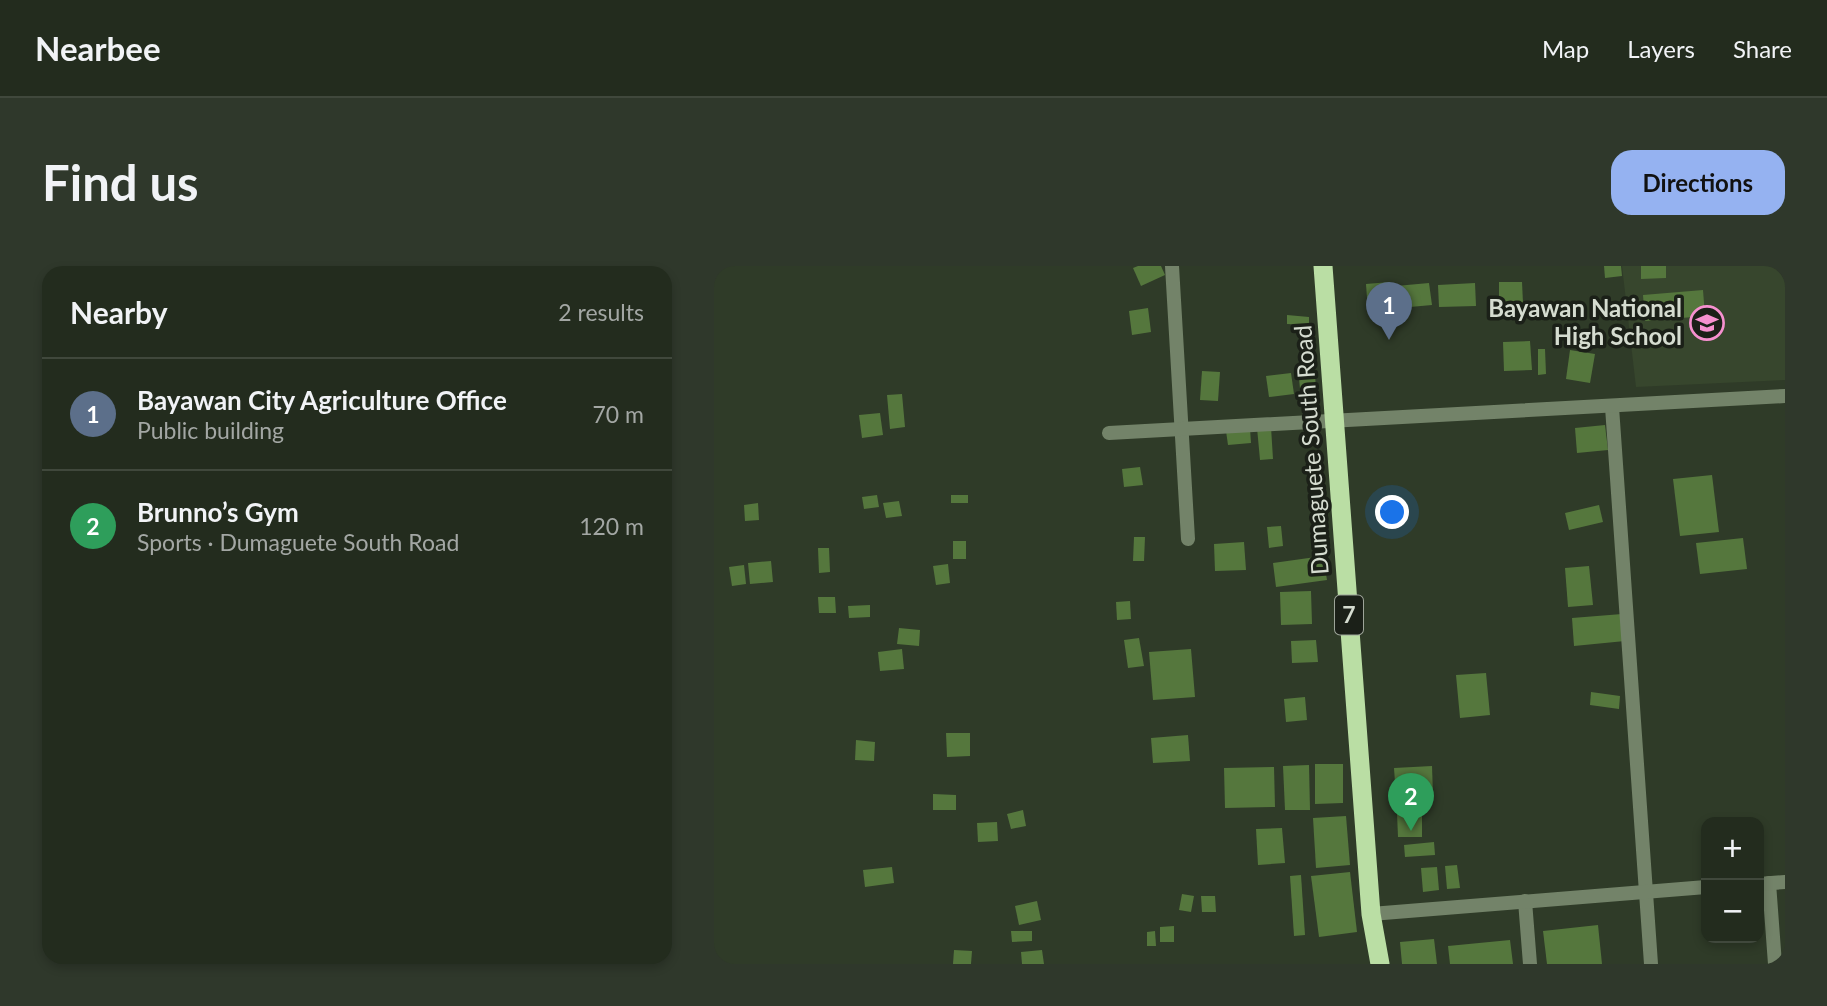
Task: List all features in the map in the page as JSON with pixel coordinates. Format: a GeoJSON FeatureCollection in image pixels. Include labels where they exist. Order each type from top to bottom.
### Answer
{"type":"FeatureCollection","features":[{"type":"Feature","properties":{"kind":"highway","name":"Dumaguete South Road"},"geometry":{"type":"LineString","coordinates":[[1323,266],[1371,914],[1380,964]]}},
{"type":"Feature","properties":{"kind":"street"},"geometry":{"type":"LineString","coordinates":[[1172,266],[1188,539]]}},
{"type":"Feature","properties":{"kind":"street"},"geometry":{"type":"LineString","coordinates":[[1109,433],[1785,396]]}},
{"type":"Feature","properties":{"kind":"street"},"geometry":{"type":"LineString","coordinates":[[1612,407],[1651,964]]}},
{"type":"Feature","properties":{"kind":"street"},"geometry":{"type":"LineString","coordinates":[[1775,964],[1764,884],[1785,882]]}},
{"type":"Feature","properties":{"kind":"street"},"geometry":{"type":"LineString","coordinates":[[1371,914],[1701,887]]}},
{"type":"Feature","properties":{"kind":"street"},"geometry":{"type":"LineString","coordinates":[[1525,901],[1531,964]]}},
{"type":"Feature","properties":{"kind":"shaded area","name":"Bayawan National High School"},"geometry":{"type":"Polygon","coordinates":[[[1622,266],[1785,266],[1785,380],[1636,387],[1622,266]]]}},
{"type":"Feature","properties":{"kind":"building"},"geometry":{"type":"Polygon","coordinates":[[[1161,266],[1165,275],[1141,286],[1133,268],[1161,266]]]}},
{"type":"Feature","properties":{"kind":"building"},"geometry":{"type":"Polygon","coordinates":[[[1604,266],[1621,266],[1622,276],[1605,278],[1604,266]]]}},
{"type":"Feature","properties":{"kind":"building"},"geometry":{"type":"Polygon","coordinates":[[[1641,266],[1666,266],[1666,278],[1641,279],[1641,266]]]}},
{"type":"Feature","properties":{"kind":"building"},"geometry":{"type":"Polygon","coordinates":[[[1390,282],[1391,311],[1368,312],[1366,284],[1390,282]]]}},
{"type":"Feature","properties":{"kind":"building"},"geometry":{"type":"Polygon","coordinates":[[[1499,282],[1522,282],[1523,303],[1499,303],[1499,282]]]}},
{"type":"Feature","properties":{"kind":"building"},"geometry":{"type":"Polygon","coordinates":[[[1429,283],[1432,305],[1399,308],[1396,286],[1429,283]]]}},
{"type":"Feature","properties":{"kind":"building"},"geometry":{"type":"Polygon","coordinates":[[[1475,283],[1476,306],[1439,307],[1438,285],[1475,283]]]}},
{"type":"Feature","properties":{"kind":"building"},"geometry":{"type":"Polygon","coordinates":[[[1703,290],[1705,316],[1645,321],[1643,295],[1703,290]]]}},
{"type":"Feature","properties":{"kind":"building"},"geometry":{"type":"Polygon","coordinates":[[[1148,308],[1151,332],[1132,335],[1129,311],[1148,308]]]}},
{"type":"Feature","properties":{"kind":"building"},"geometry":{"type":"Polygon","coordinates":[[[1287,315],[1309,317],[1309,325],[1287,324],[1287,315]]]}},
{"type":"Feature","properties":{"kind":"building"},"geometry":{"type":"Polygon","coordinates":[[[1530,341],[1532,370],[1504,371],[1503,342],[1530,341]]]}},
{"type":"Feature","properties":{"kind":"building"},"geometry":{"type":"Polygon","coordinates":[[[1538,349],[1545,349],[1546,374],[1538,375],[1538,349]]]}},
{"type":"Feature","properties":{"kind":"building"},"geometry":{"type":"Polygon","coordinates":[[[1570,350],[1595,354],[1590,383],[1566,379],[1570,350]]]}},
{"type":"Feature","properties":{"kind":"building"},"geometry":{"type":"Polygon","coordinates":[[[1314,366],[1317,397],[1301,399],[1298,368],[1314,366]]]}},
{"type":"Feature","properties":{"kind":"building"},"geometry":{"type":"Polygon","coordinates":[[[1202,371],[1220,372],[1218,401],[1200,400],[1202,371]]]}},
{"type":"Feature","properties":{"kind":"building"},"geometry":{"type":"Polygon","coordinates":[[[1291,373],[1294,394],[1269,397],[1266,376],[1291,373]]]}},
{"type":"Feature","properties":{"kind":"building"},"geometry":{"type":"Polygon","coordinates":[[[902,394],[905,427],[890,429],[887,395],[902,394]]]}},
{"type":"Feature","properties":{"kind":"building"},"geometry":{"type":"Polygon","coordinates":[[[880,413],[883,435],[862,438],[859,415],[880,413]]]}},
{"type":"Feature","properties":{"kind":"building"},"geometry":{"type":"Polygon","coordinates":[[[1605,425],[1608,450],[1577,453],[1575,428],[1605,425]]]}},
{"type":"Feature","properties":{"kind":"building"},"geometry":{"type":"Polygon","coordinates":[[[1271,427],[1273,459],[1260,460],[1257,428],[1271,427]]]}},
{"type":"Feature","properties":{"kind":"building"},"geometry":{"type":"Polygon","coordinates":[[[1250,429],[1251,443],[1228,445],[1226,431],[1250,429]]]}},
{"type":"Feature","properties":{"kind":"building"},"geometry":{"type":"Polygon","coordinates":[[[1140,467],[1143,485],[1124,487],[1122,469],[1140,467]]]}},
{"type":"Feature","properties":{"kind":"building"},"geometry":{"type":"Polygon","coordinates":[[[1712,475],[1719,532],[1680,536],[1673,479],[1712,475]]]}},
{"type":"Feature","properties":{"kind":"building"},"geometry":{"type":"Polygon","coordinates":[[[877,495],[879,507],[864,509],[862,497],[877,495]]]}},
{"type":"Feature","properties":{"kind":"building"},"geometry":{"type":"Polygon","coordinates":[[[951,495],[968,495],[968,503],[951,503],[951,495]]]}},
{"type":"Feature","properties":{"kind":"building"},"geometry":{"type":"Polygon","coordinates":[[[899,501],[902,516],[886,518],[883,503],[899,501]]]}},
{"type":"Feature","properties":{"kind":"building"},"geometry":{"type":"Polygon","coordinates":[[[758,503],[759,520],[745,521],[744,505],[758,503]]]}},
{"type":"Feature","properties":{"kind":"building"},"geometry":{"type":"Polygon","coordinates":[[[1599,505],[1603,522],[1569,530],[1565,513],[1599,505]]]}},
{"type":"Feature","properties":{"kind":"building"},"geometry":{"type":"Polygon","coordinates":[[[1281,526],[1283,546],[1269,548],[1267,527],[1281,526]]]}},
{"type":"Feature","properties":{"kind":"building"},"geometry":{"type":"Polygon","coordinates":[[[1134,537],[1145,537],[1144,561],[1133,561],[1134,537]]]}},
{"type":"Feature","properties":{"kind":"building"},"geometry":{"type":"Polygon","coordinates":[[[1743,538],[1747,569],[1700,574],[1696,543],[1743,538]]]}},
{"type":"Feature","properties":{"kind":"building"},"geometry":{"type":"Polygon","coordinates":[[[953,541],[966,541],[966,559],[953,559],[953,541]]]}},
{"type":"Feature","properties":{"kind":"building"},"geometry":{"type":"Polygon","coordinates":[[[1244,542],[1246,570],[1215,571],[1214,544],[1244,542]]]}},
{"type":"Feature","properties":{"kind":"building"},"geometry":{"type":"Polygon","coordinates":[[[818,548],[829,548],[830,572],[819,573],[818,548]]]}},
{"type":"Feature","properties":{"kind":"building"},"geometry":{"type":"Polygon","coordinates":[[[1323,556],[1327,580],[1276,587],[1273,563],[1323,556]]]}},
{"type":"Feature","properties":{"kind":"building"},"geometry":{"type":"Polygon","coordinates":[[[771,561],[773,582],[750,584],[748,563],[771,561]]]}},
{"type":"Feature","properties":{"kind":"building"},"geometry":{"type":"Polygon","coordinates":[[[948,564],[950,583],[936,585],[933,566],[948,564]]]}},
{"type":"Feature","properties":{"kind":"building"},"geometry":{"type":"Polygon","coordinates":[[[744,565],[746,584],[732,586],[729,567],[744,565]]]}},
{"type":"Feature","properties":{"kind":"building"},"geometry":{"type":"Polygon","coordinates":[[[1589,566],[1593,605],[1568,607],[1565,568],[1589,566]]]}},
{"type":"Feature","properties":{"kind":"building"},"geometry":{"type":"Polygon","coordinates":[[[1311,591],[1312,624],[1281,625],[1280,592],[1311,591]]]}},
{"type":"Feature","properties":{"kind":"building"},"geometry":{"type":"Polygon","coordinates":[[[818,597],[835,597],[836,613],[819,613],[818,597]]]}},
{"type":"Feature","properties":{"kind":"building"},"geometry":{"type":"Polygon","coordinates":[[[1130,601],[1131,619],[1117,620],[1116,602],[1130,601]]]}},
{"type":"Feature","properties":{"kind":"building"},"geometry":{"type":"Polygon","coordinates":[[[870,605],[870,617],[849,618],[848,606],[870,605]]]}},
{"type":"Feature","properties":{"kind":"building"},"geometry":{"type":"Polygon","coordinates":[[[1622,614],[1625,641],[1574,646],[1572,618],[1622,614]]]}},
{"type":"Feature","properties":{"kind":"building"},"geometry":{"type":"Polygon","coordinates":[[[899,628],[920,630],[919,646],[897,644],[899,628]]]}},
{"type":"Feature","properties":{"kind":"building"},"geometry":{"type":"Polygon","coordinates":[[[1139,638],[1144,666],[1128,668],[1124,640],[1139,638]]]}},
{"type":"Feature","properties":{"kind":"building"},"geometry":{"type":"Polygon","coordinates":[[[1316,640],[1318,662],[1292,663],[1291,641],[1316,640]]]}},
{"type":"Feature","properties":{"kind":"building"},"geometry":{"type":"Polygon","coordinates":[[[902,649],[904,669],[880,671],[878,652],[902,649]]]}},
{"type":"Feature","properties":{"kind":"building"},"geometry":{"type":"Polygon","coordinates":[[[1191,649],[1195,697],[1153,700],[1149,652],[1191,649]]]}},
{"type":"Feature","properties":{"kind":"building"},"geometry":{"type":"Polygon","coordinates":[[[1486,673],[1490,715],[1460,718],[1456,675],[1486,673]]]}},
{"type":"Feature","properties":{"kind":"building"},"geometry":{"type":"Polygon","coordinates":[[[1591,692],[1620,696],[1619,709],[1590,705],[1591,692]]]}},
{"type":"Feature","properties":{"kind":"building"},"geometry":{"type":"Polygon","coordinates":[[[1305,697],[1307,720],[1286,722],[1284,699],[1305,697]]]}},
{"type":"Feature","properties":{"kind":"building"},"geometry":{"type":"Polygon","coordinates":[[[946,733],[970,733],[970,756],[947,757],[946,733]]]}},
{"type":"Feature","properties":{"kind":"building"},"geometry":{"type":"Polygon","coordinates":[[[1188,735],[1190,761],[1153,763],[1151,738],[1188,735]]]}},
{"type":"Feature","properties":{"kind":"building"},"geometry":{"type":"Polygon","coordinates":[[[856,740],[875,742],[874,761],[855,760],[856,740]]]}},
{"type":"Feature","properties":{"kind":"building"},"geometry":{"type":"Polygon","coordinates":[[[1315,764],[1343,764],[1343,803],[1315,804],[1315,764]]]}},
{"type":"Feature","properties":{"kind":"building"},"geometry":{"type":"Polygon","coordinates":[[[1309,765],[1310,810],[1285,810],[1283,766],[1309,765]]]}},
{"type":"Feature","properties":{"kind":"building"},"geometry":{"type":"Polygon","coordinates":[[[1432,766],[1433,795],[1396,797],[1394,768],[1432,766]]]}},
{"type":"Feature","properties":{"kind":"building"},"geometry":{"type":"Polygon","coordinates":[[[1274,767],[1275,807],[1225,808],[1224,768],[1274,767]]]}},
{"type":"Feature","properties":{"kind":"building"},"geometry":{"type":"Polygon","coordinates":[[[933,794],[956,795],[956,810],[933,810],[933,794]]]}},
{"type":"Feature","properties":{"kind":"building"},"geometry":{"type":"Polygon","coordinates":[[[1023,810],[1026,826],[1011,829],[1007,814],[1023,810]]]}},
{"type":"Feature","properties":{"kind":"building"},"geometry":{"type":"Polygon","coordinates":[[[1422,812],[1422,837],[1398,837],[1397,813],[1422,812]]]}},
{"type":"Feature","properties":{"kind":"building"},"geometry":{"type":"Polygon","coordinates":[[[1346,816],[1350,865],[1316,868],[1313,818],[1346,816]]]}},
{"type":"Feature","properties":{"kind":"building"},"geometry":{"type":"Polygon","coordinates":[[[997,822],[998,841],[978,842],[977,823],[997,822]]]}},
{"type":"Feature","properties":{"kind":"building"},"geometry":{"type":"Polygon","coordinates":[[[1282,828],[1285,863],[1258,865],[1256,829],[1282,828]]]}},
{"type":"Feature","properties":{"kind":"building"},"geometry":{"type":"Polygon","coordinates":[[[1434,842],[1435,855],[1405,857],[1404,845],[1434,842]]]}},
{"type":"Feature","properties":{"kind":"building"},"geometry":{"type":"Polygon","coordinates":[[[1457,865],[1460,888],[1447,889],[1445,866],[1457,865]]]}},
{"type":"Feature","properties":{"kind":"building"},"geometry":{"type":"Polygon","coordinates":[[[892,867],[894,883],[865,887],[863,870],[892,867]]]}},
{"type":"Feature","properties":{"kind":"building"},"geometry":{"type":"Polygon","coordinates":[[[1437,867],[1439,890],[1423,892],[1421,868],[1437,867]]]}},
{"type":"Feature","properties":{"kind":"building"},"geometry":{"type":"Polygon","coordinates":[[[1350,872],[1357,932],[1319,937],[1311,876],[1350,872]]]}},
{"type":"Feature","properties":{"kind":"building"},"geometry":{"type":"Polygon","coordinates":[[[1301,875],[1305,935],[1294,936],[1290,876],[1301,875]]]}},
{"type":"Feature","properties":{"kind":"building"},"geometry":{"type":"Polygon","coordinates":[[[1182,894],[1194,896],[1191,912],[1179,910],[1182,894]]]}},
{"type":"Feature","properties":{"kind":"building"},"geometry":{"type":"Polygon","coordinates":[[[1201,896],[1215,896],[1216,912],[1202,912],[1201,896]]]}},
{"type":"Feature","properties":{"kind":"building"},"geometry":{"type":"Polygon","coordinates":[[[1037,901],[1041,920],[1019,925],[1015,906],[1037,901]]]}},
{"type":"Feature","properties":{"kind":"building"},"geometry":{"type":"Polygon","coordinates":[[[1598,925],[1602,964],[1547,964],[1543,931],[1598,925]]]}},
{"type":"Feature","properties":{"kind":"building"},"geometry":{"type":"Polygon","coordinates":[[[1174,926],[1174,942],[1160,942],[1160,927],[1174,926]]]}},
{"type":"Feature","properties":{"kind":"building"},"geometry":{"type":"Polygon","coordinates":[[[1011,931],[1032,931],[1032,941],[1012,942],[1011,931]]]}},
{"type":"Feature","properties":{"kind":"building"},"geometry":{"type":"Polygon","coordinates":[[[1155,931],[1156,946],[1147,946],[1147,932],[1155,931]]]}},
{"type":"Feature","properties":{"kind":"building"},"geometry":{"type":"Polygon","coordinates":[[[1434,939],[1437,964],[1402,964],[1400,942],[1434,939]]]}},
{"type":"Feature","properties":{"kind":"building"},"geometry":{"type":"Polygon","coordinates":[[[1510,940],[1513,964],[1450,964],[1448,946],[1510,940]]]}},
{"type":"Feature","properties":{"kind":"building"},"geometry":{"type":"Polygon","coordinates":[[[954,950],[972,951],[971,964],[953,964],[954,950]]]}},
{"type":"Feature","properties":{"kind":"building"},"geometry":{"type":"Polygon","coordinates":[[[1042,950],[1044,964],[1022,964],[1021,952],[1042,950]]]}},
{"type":"Feature","properties":{"kind":"place","name":"Bayawan National High School"},"geometry":{"type":"Point","coordinates":[1707,323]}},
{"type":"Feature","properties":{"kind":"place","name":"Bayawan City Agriculture Office"},"geometry":{"type":"Point","coordinates":[1389,340]}},
{"type":"Feature","properties":{"kind":"place","name":"Brunno’s Gym"},"geometry":{"type":"Point","coordinates":[1411,831]}}]}
